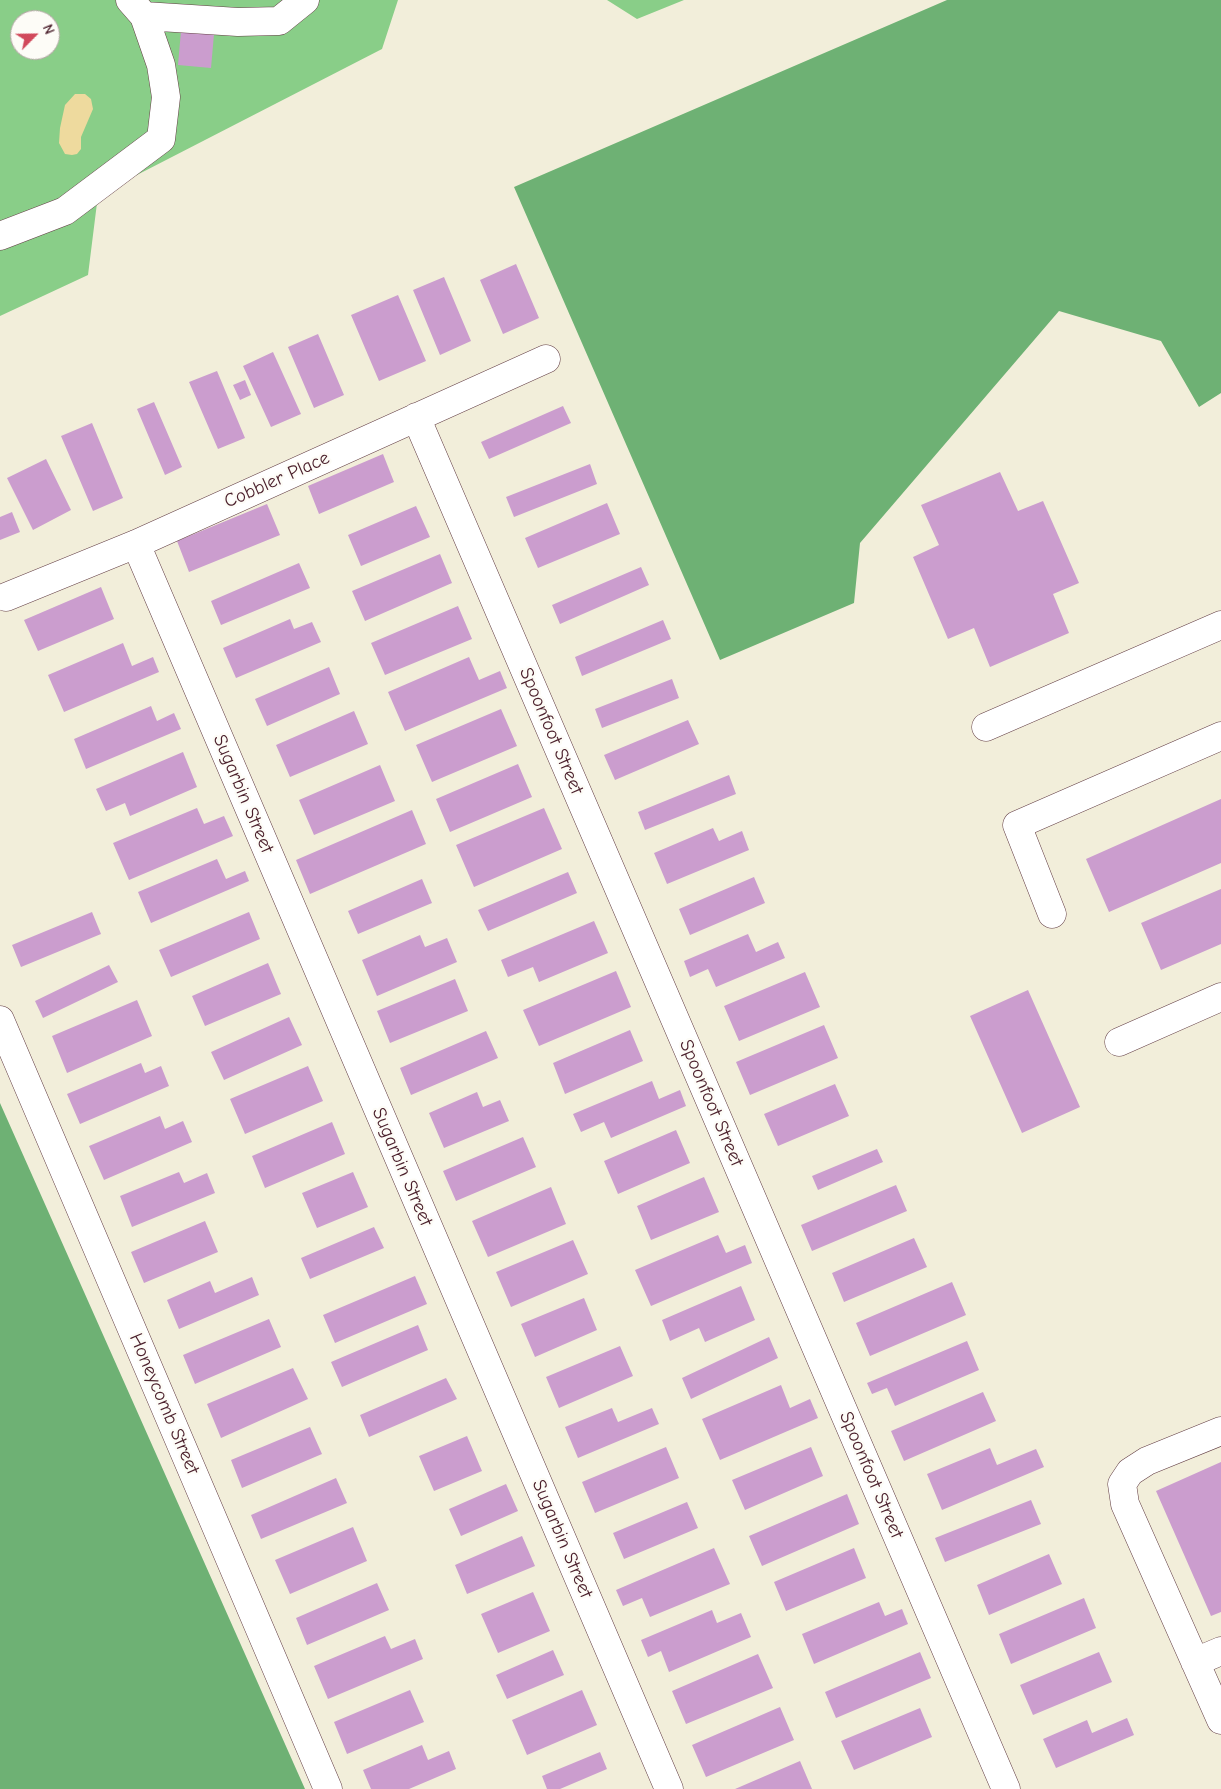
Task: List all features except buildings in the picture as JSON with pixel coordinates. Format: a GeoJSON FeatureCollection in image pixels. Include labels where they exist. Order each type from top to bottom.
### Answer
{"type":"FeatureCollection","features":[{"type":"Feature","properties":{"kind":"lane"},"geometry":{"type":"LineString","coordinates":[[137,8],[238,22],[279,21],[304,0]]}},
{"type":"Feature","properties":{"kind":"lane"},"geometry":{"type":"LineString","coordinates":[[0,236],[65,210],[161,139],[166,97],[161,65],[137,8]]}},
{"type":"Feature","properties":{"kind":"lane","name":"Cobbler Place"},"geometry":{"type":"LineString","coordinates":[[6,597],[136,544],[546,359]]}},
{"type":"Feature","properties":{"kind":"lane","name":"Spoonfoot Street"},"geometry":{"type":"LineString","coordinates":[[416,417],[1006,1789]]}},
{"type":"Feature","properties":{"kind":"lane","name":"Sugarbin Street"},"geometry":{"type":"LineString","coordinates":[[136,544],[668,1789]]}},
{"type":"Feature","properties":{"kind":"lane"},"geometry":{"type":"LineString","coordinates":[[986,727],[1221,625]]}},
{"type":"Feature","properties":{"kind":"lane"},"geometry":{"type":"LineString","coordinates":[[1052,914],[1017,825],[1221,736]]}},
{"type":"Feature","properties":{"kind":"lane"},"geometry":{"type":"LineString","coordinates":[[1120,1042],[1221,997]]}},
{"type":"Feature","properties":{"kind":"lane","name":"Honeycomb Street"},"geometry":{"type":"LineString","coordinates":[[0,1020],[328,1789]]}},
{"type":"Feature","properties":{"kind":"lane"},"geometry":{"type":"LineString","coordinates":[[1221,1431],[1147,1461],[1130,1472],[1122,1484],[1125,1504],[1221,1720]]}},
{"type":"Feature","properties":{"kind":"lane"},"geometry":{"type":"LineString","coordinates":[[1195,1662],[1221,1651]]}},
{"type":"Feature","properties":{"kind":"green space"},"geometry":{"type":"Polygon","coordinates":[[[0,0],[398,0],[382,49],[98,195],[88,275],[0,316],[0,0]]]}},
{"type":"Feature","properties":{"kind":"green space"},"geometry":{"type":"Polygon","coordinates":[[[607,0],[684,0],[637,19],[607,0]]]}},
{"type":"Feature","properties":{"kind":"green space"},"geometry":{"type":"Polygon","coordinates":[[[947,0],[1221,0],[1221,393],[1199,407],[1161,341],[1059,311],[860,543],[854,603],[720,660],[514,187],[947,0]]]}},
{"type":"Feature","properties":{"kind":"green space"},"geometry":{"type":"Polygon","coordinates":[[[0,1103],[305,1789],[0,1789],[0,1103]]]}},
{"type":"Feature","properties":{"kind":"sand"},"geometry":{"type":"Polygon","coordinates":[[[75,94],[85,94],[91,99],[93,109],[81,137],[81,149],[77,154],[72,155],[65,154],[59,143],[65,105],[75,94]]]}}]}
